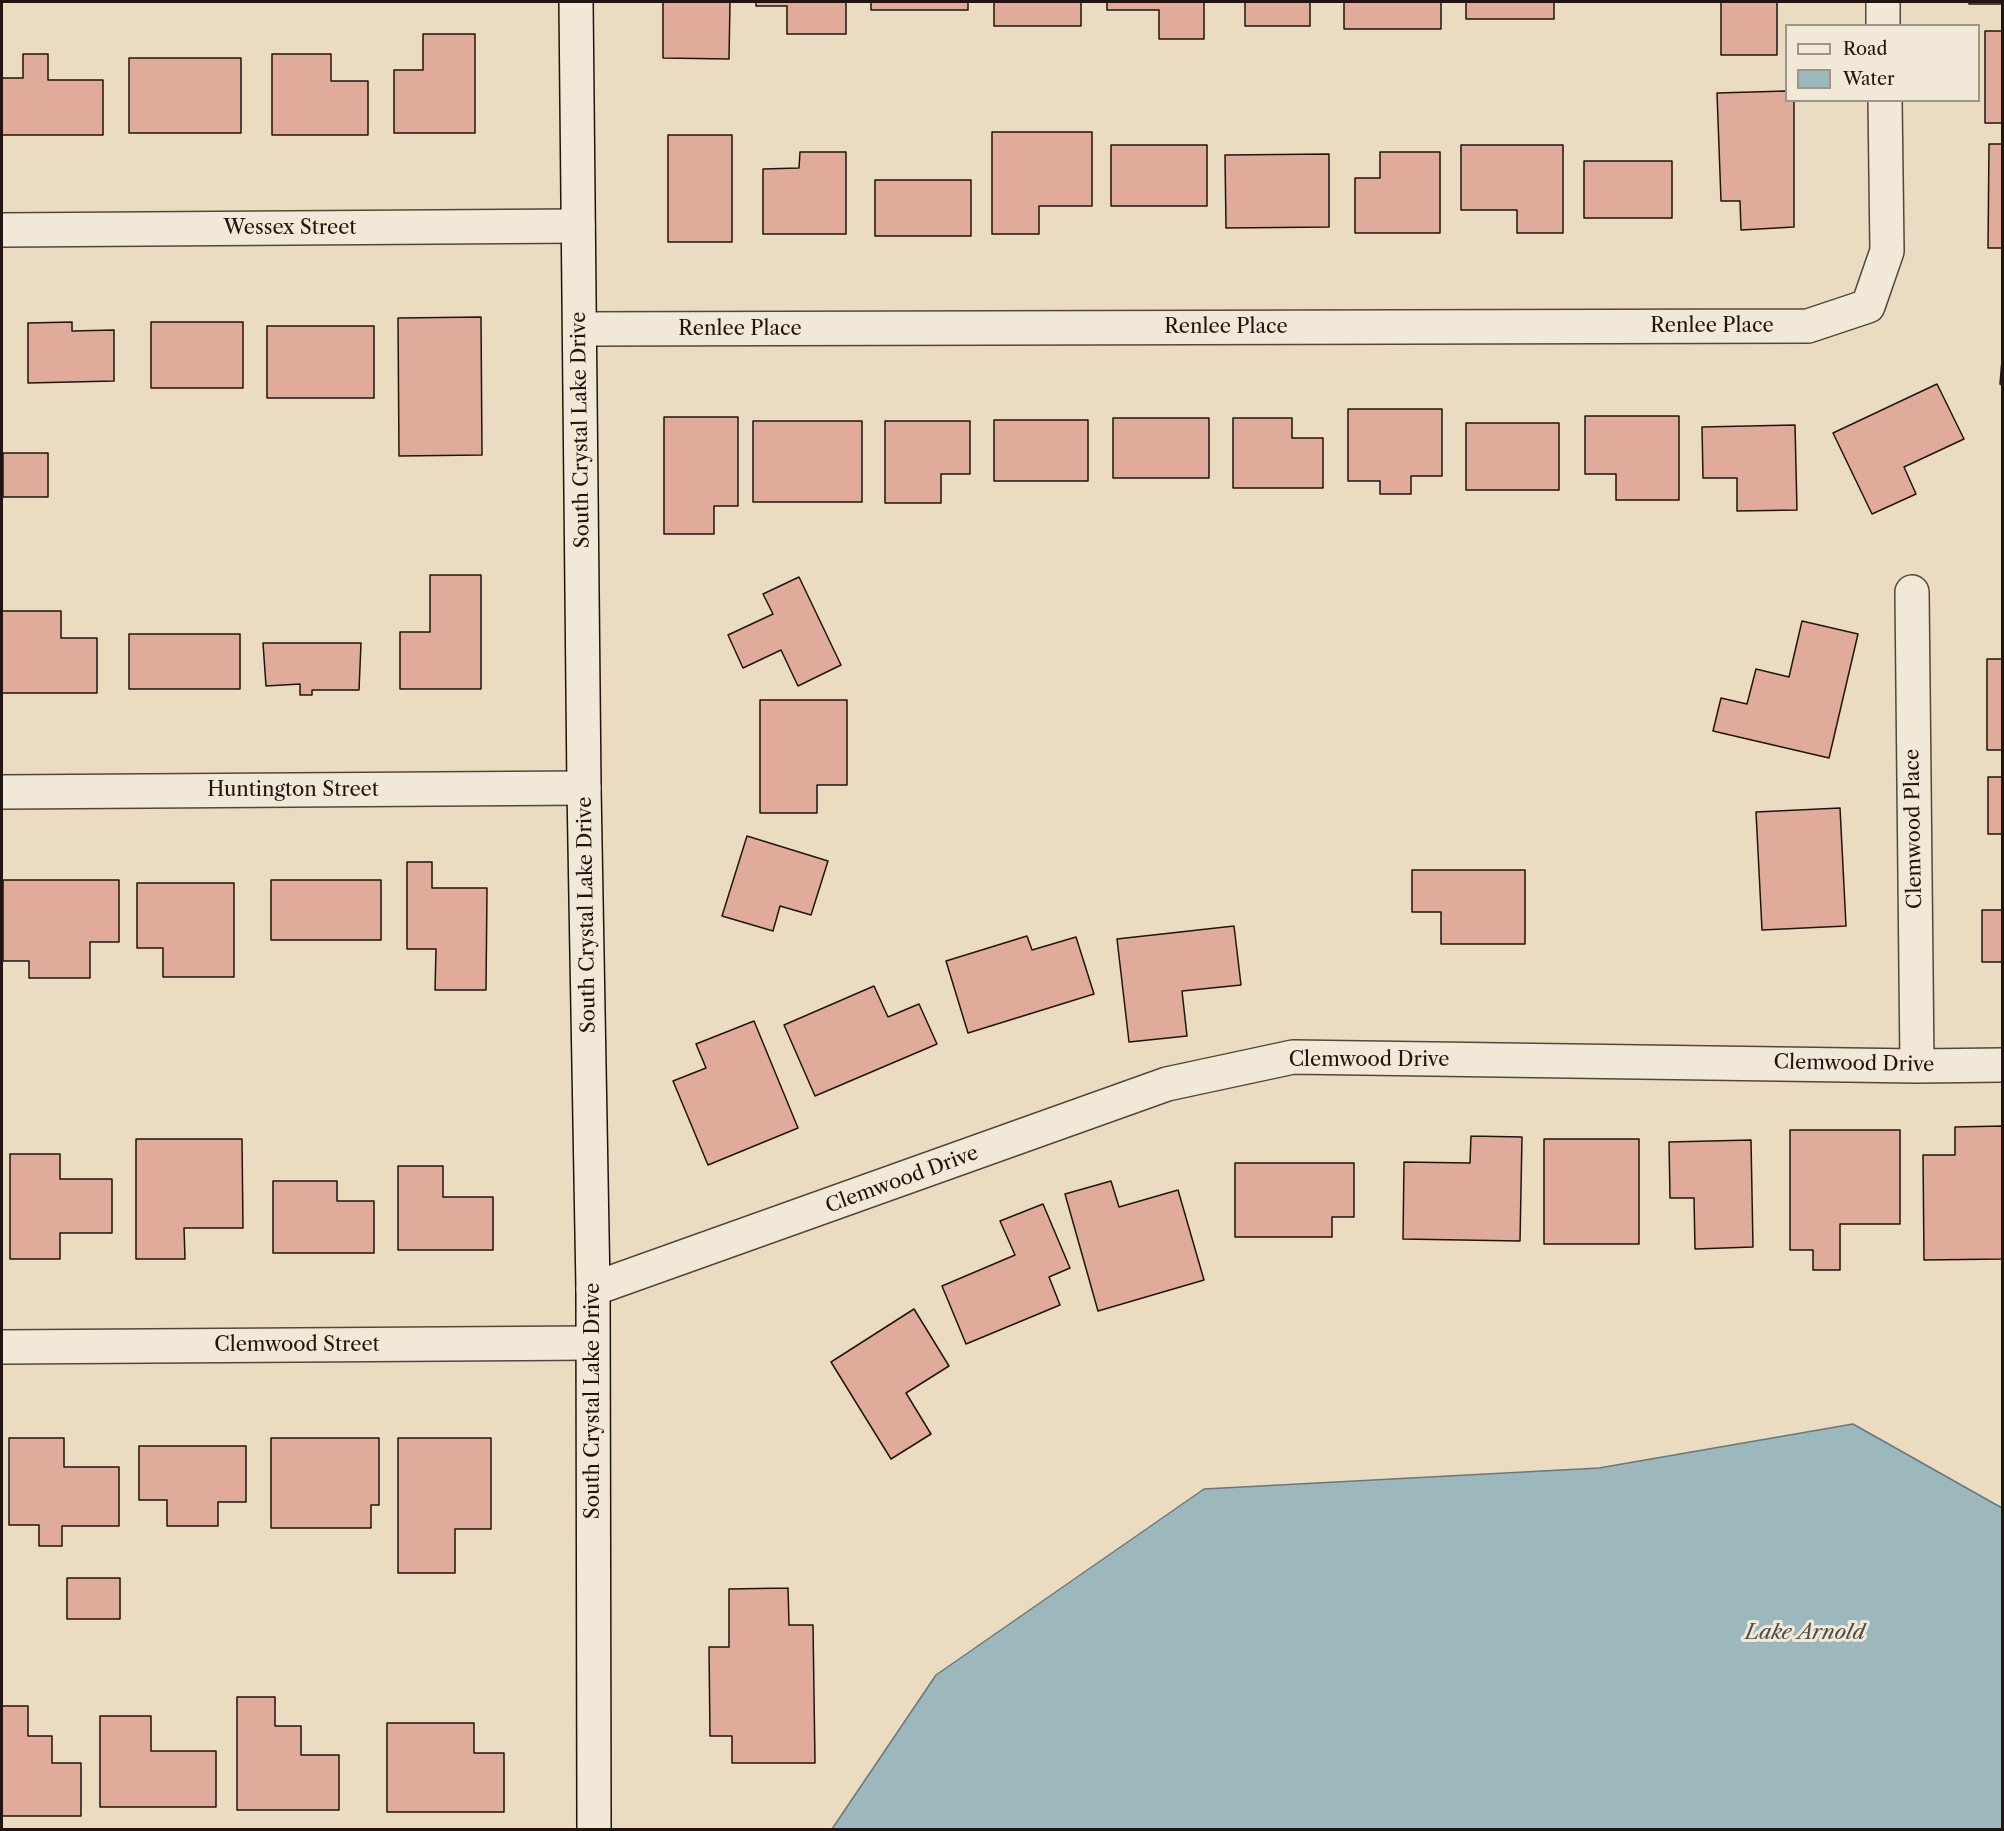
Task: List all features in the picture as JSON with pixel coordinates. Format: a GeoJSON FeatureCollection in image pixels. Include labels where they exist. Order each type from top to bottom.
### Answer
{"type":"FeatureCollection","features":[{"type":"Feature","properties":{"kind":"street","name":"South Crystal Lake Drive"},"geometry":{"type":"LineString","coordinates":[[576,2],[584,788],[593,1289],[594,1830]]}},
{"type":"Feature","properties":{"kind":"street"},"geometry":{"type":"LineString","coordinates":[[1883,2],[1883,24]]}},
{"type":"Feature","properties":{"kind":"street","name":"Renlee Place"},"geometry":{"type":"LineString","coordinates":[[580,329],[1808,326],[1868,306],[1887,251],[1885,102]]}},
{"type":"Feature","properties":{"kind":"street","name":"Wessex Street"},"geometry":{"type":"LineString","coordinates":[[2,230],[579,226]]}},
{"type":"Feature","properties":{"kind":"street","name":"Clemwood Place"},"geometry":{"type":"LineString","coordinates":[[1912,592],[1917,1066]]}},
{"type":"Feature","properties":{"kind":"street","name":"Huntington Street"},"geometry":{"type":"LineString","coordinates":[[2,792],[584,788]]}},
{"type":"Feature","properties":{"kind":"street","name":"Clemwood Drive"},"geometry":{"type":"LineString","coordinates":[[593,1289],[1167,1084],[1293,1057],[1917,1066],[2002,1065]]}},
{"type":"Feature","properties":{"kind":"street","name":"Clemwood Street"},"geometry":{"type":"LineString","coordinates":[[2,1347],[592,1343]]}},
{"type":"Feature","properties":{"kind":"water","name":"Lake Arnold"},"geometry":{"type":"Polygon","coordinates":[[[1853,1424],[2002,1508],[2002,1829],[832,1829],[936,1675],[1204,1489],[1599,1468],[1853,1424]]]}},
{"type":"Feature","properties":{"kind":"building"},"geometry":{"type":"Polygon","coordinates":[[[663,2],[730,2],[729,59],[663,58],[663,2]]]}},
{"type":"Feature","properties":{"kind":"building"},"geometry":{"type":"Polygon","coordinates":[[[756,2],[846,2],[846,34],[787,34],[787,6],[756,6],[756,2]]]}},
{"type":"Feature","properties":{"kind":"building"},"geometry":{"type":"Polygon","coordinates":[[[871,2],[968,2],[968,10],[871,10],[871,2]]]}},
{"type":"Feature","properties":{"kind":"building"},"geometry":{"type":"Polygon","coordinates":[[[994,2],[1081,2],[1081,26],[994,26],[994,2]]]}},
{"type":"Feature","properties":{"kind":"building"},"geometry":{"type":"Polygon","coordinates":[[[1107,2],[1204,2],[1204,39],[1159,39],[1159,10],[1107,10],[1107,2]]]}},
{"type":"Feature","properties":{"kind":"building"},"geometry":{"type":"Polygon","coordinates":[[[1245,2],[1310,2],[1310,26],[1245,26],[1245,2]]]}},
{"type":"Feature","properties":{"kind":"building"},"geometry":{"type":"Polygon","coordinates":[[[1344,2],[1441,2],[1441,29],[1344,29],[1344,2]]]}},
{"type":"Feature","properties":{"kind":"building"},"geometry":{"type":"Polygon","coordinates":[[[1466,2],[1554,2],[1554,19],[1466,19],[1466,2]]]}},
{"type":"Feature","properties":{"kind":"building"},"geometry":{"type":"Polygon","coordinates":[[[1721,2],[1777,2],[1777,55],[1721,55],[1721,2]]]}},
{"type":"Feature","properties":{"kind":"building"},"geometry":{"type":"Polygon","coordinates":[[[1969,2],[2002,2],[2002,4],[1969,4],[1969,2]]]}},
{"type":"Feature","properties":{"kind":"building"},"geometry":{"type":"Polygon","coordinates":[[[1985,31],[2002,31],[2002,123],[1985,123],[1985,31]]]}},
{"type":"Feature","properties":{"kind":"building"},"geometry":{"type":"Polygon","coordinates":[[[423,34],[475,34],[475,133],[394,133],[394,70],[423,70],[423,34]]]}},
{"type":"Feature","properties":{"kind":"building"},"geometry":{"type":"Polygon","coordinates":[[[23,54],[48,54],[48,80],[103,80],[103,135],[2,135],[2,78],[23,78],[23,54]]]}},
{"type":"Feature","properties":{"kind":"building"},"geometry":{"type":"Polygon","coordinates":[[[272,54],[331,54],[331,81],[368,81],[368,135],[272,135],[272,54]]]}},
{"type":"Feature","properties":{"kind":"building"},"geometry":{"type":"Polygon","coordinates":[[[129,58],[241,58],[241,133],[129,133],[129,58]]]}},
{"type":"Feature","properties":{"kind":"building"},"geometry":{"type":"Polygon","coordinates":[[[1785,91],[1785,102],[1794,102],[1794,227],[1741,230],[1740,201],[1721,201],[1717,93],[1785,91]]]}},
{"type":"Feature","properties":{"kind":"building"},"geometry":{"type":"Polygon","coordinates":[[[992,132],[1092,132],[1092,206],[1039,206],[1039,234],[992,234],[992,132]]]}},
{"type":"Feature","properties":{"kind":"building"},"geometry":{"type":"Polygon","coordinates":[[[668,135],[732,135],[732,242],[668,242],[668,135]]]}},
{"type":"Feature","properties":{"kind":"building"},"geometry":{"type":"Polygon","coordinates":[[[1989,144],[2002,144],[2002,248],[1988,248],[1989,144]]]}},
{"type":"Feature","properties":{"kind":"building"},"geometry":{"type":"Polygon","coordinates":[[[1111,145],[1207,145],[1207,206],[1111,206],[1111,145]]]}},
{"type":"Feature","properties":{"kind":"building"},"geometry":{"type":"Polygon","coordinates":[[[1461,145],[1563,145],[1563,233],[1517,233],[1517,210],[1461,210],[1461,145]]]}},
{"type":"Feature","properties":{"kind":"building"},"geometry":{"type":"Polygon","coordinates":[[[800,152],[846,152],[846,234],[763,234],[763,169],[799,168],[800,152]]]}},
{"type":"Feature","properties":{"kind":"building"},"geometry":{"type":"Polygon","coordinates":[[[1380,152],[1440,152],[1440,233],[1355,233],[1355,178],[1380,178],[1380,152]]]}},
{"type":"Feature","properties":{"kind":"building"},"geometry":{"type":"Polygon","coordinates":[[[1329,154],[1329,227],[1226,228],[1225,155],[1329,154]]]}},
{"type":"Feature","properties":{"kind":"building"},"geometry":{"type":"Polygon","coordinates":[[[1584,161],[1672,161],[1672,218],[1584,218],[1584,161]]]}},
{"type":"Feature","properties":{"kind":"building"},"geometry":{"type":"Polygon","coordinates":[[[875,180],[971,180],[971,236],[875,236],[875,180]]]}},
{"type":"Feature","properties":{"kind":"building"},"geometry":{"type":"Polygon","coordinates":[[[481,317],[482,455],[399,456],[398,318],[481,317]]]}},
{"type":"Feature","properties":{"kind":"building"},"geometry":{"type":"Polygon","coordinates":[[[72,322],[72,331],[114,330],[114,381],[28,383],[28,323],[72,322]]]}},
{"type":"Feature","properties":{"kind":"building"},"geometry":{"type":"Polygon","coordinates":[[[151,322],[243,322],[243,388],[151,388],[151,322]]]}},
{"type":"Feature","properties":{"kind":"building"},"geometry":{"type":"Polygon","coordinates":[[[267,326],[374,326],[374,398],[267,398],[267,326]]]}},
{"type":"Feature","properties":{"kind":"building"},"geometry":{"type":"Polygon","coordinates":[[[2002,360],[2002,385],[2000,384],[2002,360]]]}},
{"type":"Feature","properties":{"kind":"building"},"geometry":{"type":"Polygon","coordinates":[[[1937,384],[1964,439],[1904,467],[1916,494],[1872,514],[1833,433],[1937,384]]]}},
{"type":"Feature","properties":{"kind":"building"},"geometry":{"type":"Polygon","coordinates":[[[1348,409],[1442,409],[1442,476],[1411,476],[1411,494],[1380,494],[1380,481],[1348,481],[1348,409]]]}},
{"type":"Feature","properties":{"kind":"building"},"geometry":{"type":"Polygon","coordinates":[[[1585,416],[1679,416],[1679,500],[1616,500],[1616,474],[1585,474],[1585,416]]]}},
{"type":"Feature","properties":{"kind":"building"},"geometry":{"type":"Polygon","coordinates":[[[664,417],[738,417],[738,506],[714,506],[714,534],[664,534],[664,417]]]}},
{"type":"Feature","properties":{"kind":"building"},"geometry":{"type":"Polygon","coordinates":[[[1113,418],[1209,418],[1209,478],[1113,478],[1113,418]]]}},
{"type":"Feature","properties":{"kind":"building"},"geometry":{"type":"Polygon","coordinates":[[[1233,418],[1292,418],[1292,438],[1323,438],[1323,488],[1233,488],[1233,418]]]}},
{"type":"Feature","properties":{"kind":"building"},"geometry":{"type":"Polygon","coordinates":[[[994,420],[1088,420],[1088,481],[994,481],[994,420]]]}},
{"type":"Feature","properties":{"kind":"building"},"geometry":{"type":"Polygon","coordinates":[[[753,421],[862,421],[862,502],[753,502],[753,421]]]}},
{"type":"Feature","properties":{"kind":"building"},"geometry":{"type":"Polygon","coordinates":[[[885,421],[970,421],[970,474],[941,474],[941,503],[885,503],[885,421]]]}},
{"type":"Feature","properties":{"kind":"building"},"geometry":{"type":"Polygon","coordinates":[[[1466,423],[1559,423],[1559,490],[1466,490],[1466,423]]]}},
{"type":"Feature","properties":{"kind":"building"},"geometry":{"type":"Polygon","coordinates":[[[1795,425],[1797,510],[1737,511],[1737,478],[1703,478],[1702,427],[1795,425]]]}},
{"type":"Feature","properties":{"kind":"building"},"geometry":{"type":"Polygon","coordinates":[[[3,453],[48,453],[48,497],[3,497],[3,453]]]}},
{"type":"Feature","properties":{"kind":"building"},"geometry":{"type":"Polygon","coordinates":[[[430,575],[481,575],[481,689],[400,689],[400,632],[430,632],[430,575]]]}},
{"type":"Feature","properties":{"kind":"building"},"geometry":{"type":"Polygon","coordinates":[[[799,577],[841,665],[798,686],[781,650],[743,668],[728,635],[773,614],[763,594],[799,577]]]}},
{"type":"Feature","properties":{"kind":"building"},"geometry":{"type":"Polygon","coordinates":[[[2,611],[61,611],[61,638],[97,638],[97,693],[2,693],[2,611]]]}},
{"type":"Feature","properties":{"kind":"building"},"geometry":{"type":"Polygon","coordinates":[[[1802,621],[1858,634],[1829,758],[1713,731],[1721,698],[1747,704],[1756,669],[1789,677],[1802,621]]]}},
{"type":"Feature","properties":{"kind":"building"},"geometry":{"type":"Polygon","coordinates":[[[129,634],[240,634],[240,689],[129,689],[129,634]]]}},
{"type":"Feature","properties":{"kind":"building"},"geometry":{"type":"Polygon","coordinates":[[[263,643],[361,643],[359,690],[312,690],[312,695],[300,695],[300,684],[266,686],[263,643]]]}},
{"type":"Feature","properties":{"kind":"building"},"geometry":{"type":"Polygon","coordinates":[[[1987,659],[2002,659],[2002,750],[1987,750],[1987,659]]]}},
{"type":"Feature","properties":{"kind":"building"},"geometry":{"type":"Polygon","coordinates":[[[760,700],[847,700],[847,785],[817,785],[817,813],[760,813],[760,700]]]}},
{"type":"Feature","properties":{"kind":"building"},"geometry":{"type":"Polygon","coordinates":[[[1988,777],[2002,777],[2002,834],[1988,834],[1988,777]]]}},
{"type":"Feature","properties":{"kind":"building"},"geometry":{"type":"Polygon","coordinates":[[[1840,808],[1846,926],[1762,930],[1756,812],[1840,808]]]}},
{"type":"Feature","properties":{"kind":"building"},"geometry":{"type":"Polygon","coordinates":[[[747,836],[828,861],[811,915],[780,906],[773,931],[722,916],[747,836]]]}},
{"type":"Feature","properties":{"kind":"building"},"geometry":{"type":"Polygon","coordinates":[[[407,862],[432,862],[432,888],[487,888],[486,990],[435,990],[436,949],[407,949],[407,862]]]}},
{"type":"Feature","properties":{"kind":"building"},"geometry":{"type":"Polygon","coordinates":[[[1412,870],[1525,870],[1525,944],[1441,944],[1441,912],[1412,912],[1412,870]]]}},
{"type":"Feature","properties":{"kind":"building"},"geometry":{"type":"Polygon","coordinates":[[[3,880],[119,880],[119,942],[90,942],[90,978],[29,978],[29,961],[3,961],[3,880]]]}},
{"type":"Feature","properties":{"kind":"building"},"geometry":{"type":"Polygon","coordinates":[[[271,880],[381,880],[381,940],[271,940],[271,880]]]}},
{"type":"Feature","properties":{"kind":"building"},"geometry":{"type":"Polygon","coordinates":[[[137,883],[234,883],[234,977],[163,977],[163,948],[137,948],[137,883]]]}},
{"type":"Feature","properties":{"kind":"building"},"geometry":{"type":"Polygon","coordinates":[[[1982,910],[2002,910],[2002,962],[1982,962],[1982,910]]]}},
{"type":"Feature","properties":{"kind":"building"},"geometry":{"type":"Polygon","coordinates":[[[1234,926],[1241,985],[1182,991],[1187,1036],[1129,1042],[1117,939],[1234,926]]]}},
{"type":"Feature","properties":{"kind":"building"},"geometry":{"type":"Polygon","coordinates":[[[1027,936],[1032,950],[1076,937],[1094,994],[968,1033],[946,961],[1027,936]]]}},
{"type":"Feature","properties":{"kind":"building"},"geometry":{"type":"Polygon","coordinates":[[[874,986],[888,1017],[919,1004],[937,1044],[815,1096],[784,1025],[874,986]]]}},
{"type":"Feature","properties":{"kind":"building"},"geometry":{"type":"Polygon","coordinates":[[[754,1021],[798,1128],[708,1165],[673,1081],[706,1068],[696,1044],[754,1021]]]}},
{"type":"Feature","properties":{"kind":"building"},"geometry":{"type":"Polygon","coordinates":[[[2002,1126],[2002,1259],[1924,1260],[1923,1155],[1955,1155],[1955,1127],[2002,1126]]]}},
{"type":"Feature","properties":{"kind":"building"},"geometry":{"type":"Polygon","coordinates":[[[1790,1130],[1900,1130],[1900,1224],[1840,1224],[1840,1270],[1813,1270],[1813,1250],[1790,1250],[1790,1130]]]}},
{"type":"Feature","properties":{"kind":"building"},"geometry":{"type":"Polygon","coordinates":[[[1471,1136],[1522,1137],[1520,1241],[1403,1239],[1404,1162],[1470,1163],[1471,1136]]]}},
{"type":"Feature","properties":{"kind":"building"},"geometry":{"type":"Polygon","coordinates":[[[136,1139],[242,1139],[243,1228],[184,1228],[185,1259],[136,1259],[136,1139]]]}},
{"type":"Feature","properties":{"kind":"building"},"geometry":{"type":"Polygon","coordinates":[[[1544,1139],[1639,1139],[1639,1244],[1544,1244],[1544,1139]]]}},
{"type":"Feature","properties":{"kind":"building"},"geometry":{"type":"Polygon","coordinates":[[[1751,1140],[1753,1247],[1695,1249],[1694,1198],[1670,1198],[1669,1142],[1751,1140]]]}},
{"type":"Feature","properties":{"kind":"building"},"geometry":{"type":"Polygon","coordinates":[[[10,1154],[60,1154],[60,1179],[112,1179],[112,1233],[60,1233],[60,1259],[10,1259],[10,1154]]]}},
{"type":"Feature","properties":{"kind":"building"},"geometry":{"type":"Polygon","coordinates":[[[1235,1163],[1354,1163],[1354,1217],[1332,1217],[1332,1237],[1235,1237],[1235,1163]]]}},
{"type":"Feature","properties":{"kind":"building"},"geometry":{"type":"Polygon","coordinates":[[[398,1166],[443,1166],[443,1197],[493,1197],[493,1250],[398,1250],[398,1166]]]}},
{"type":"Feature","properties":{"kind":"building"},"geometry":{"type":"Polygon","coordinates":[[[273,1181],[337,1181],[337,1201],[374,1201],[374,1253],[273,1253],[273,1181]]]}},
{"type":"Feature","properties":{"kind":"building"},"geometry":{"type":"Polygon","coordinates":[[[1111,1181],[1119,1207],[1178,1190],[1204,1280],[1098,1311],[1065,1194],[1111,1181]]]}},
{"type":"Feature","properties":{"kind":"building"},"geometry":{"type":"Polygon","coordinates":[[[1043,1204],[1070,1268],[1049,1277],[1060,1305],[966,1344],[942,1286],[1015,1255],[1000,1221],[1043,1204]]]}},
{"type":"Feature","properties":{"kind":"building"},"geometry":{"type":"Polygon","coordinates":[[[914,1309],[949,1366],[906,1393],[931,1434],[891,1459],[831,1362],[914,1309]]]}},
{"type":"Feature","properties":{"kind":"building"},"geometry":{"type":"Polygon","coordinates":[[[9,1438],[64,1438],[64,1467],[119,1467],[119,1526],[62,1526],[62,1546],[39,1546],[39,1525],[9,1525],[9,1438]]]}},
{"type":"Feature","properties":{"kind":"building"},"geometry":{"type":"Polygon","coordinates":[[[271,1438],[379,1438],[379,1505],[371,1505],[371,1528],[271,1528],[271,1438]]]}},
{"type":"Feature","properties":{"kind":"building"},"geometry":{"type":"Polygon","coordinates":[[[398,1438],[491,1438],[491,1529],[455,1529],[455,1573],[398,1573],[398,1438]]]}},
{"type":"Feature","properties":{"kind":"building"},"geometry":{"type":"Polygon","coordinates":[[[139,1446],[246,1446],[246,1502],[218,1502],[218,1526],[167,1526],[167,1500],[139,1500],[139,1446]]]}},
{"type":"Feature","properties":{"kind":"building"},"geometry":{"type":"Polygon","coordinates":[[[67,1578],[120,1578],[120,1619],[67,1619],[67,1578]]]}},
{"type":"Feature","properties":{"kind":"building"},"geometry":{"type":"Polygon","coordinates":[[[788,1588],[789,1625],[813,1625],[815,1763],[732,1763],[732,1736],[710,1736],[709,1647],[729,1647],[729,1589],[788,1588]]]}},
{"type":"Feature","properties":{"kind":"building"},"geometry":{"type":"Polygon","coordinates":[[[237,1697],[275,1697],[275,1726],[301,1726],[301,1755],[339,1755],[339,1810],[237,1810],[237,1697]]]}},
{"type":"Feature","properties":{"kind":"building"},"geometry":{"type":"Polygon","coordinates":[[[2,1706],[28,1706],[28,1736],[52,1736],[52,1763],[81,1763],[81,1816],[2,1816],[2,1706]]]}},
{"type":"Feature","properties":{"kind":"building"},"geometry":{"type":"Polygon","coordinates":[[[100,1716],[151,1716],[151,1751],[216,1751],[216,1807],[100,1807],[100,1716]]]}},
{"type":"Feature","properties":{"kind":"building"},"geometry":{"type":"Polygon","coordinates":[[[387,1723],[474,1723],[474,1753],[504,1753],[504,1812],[387,1812],[387,1723]]]}}]}
